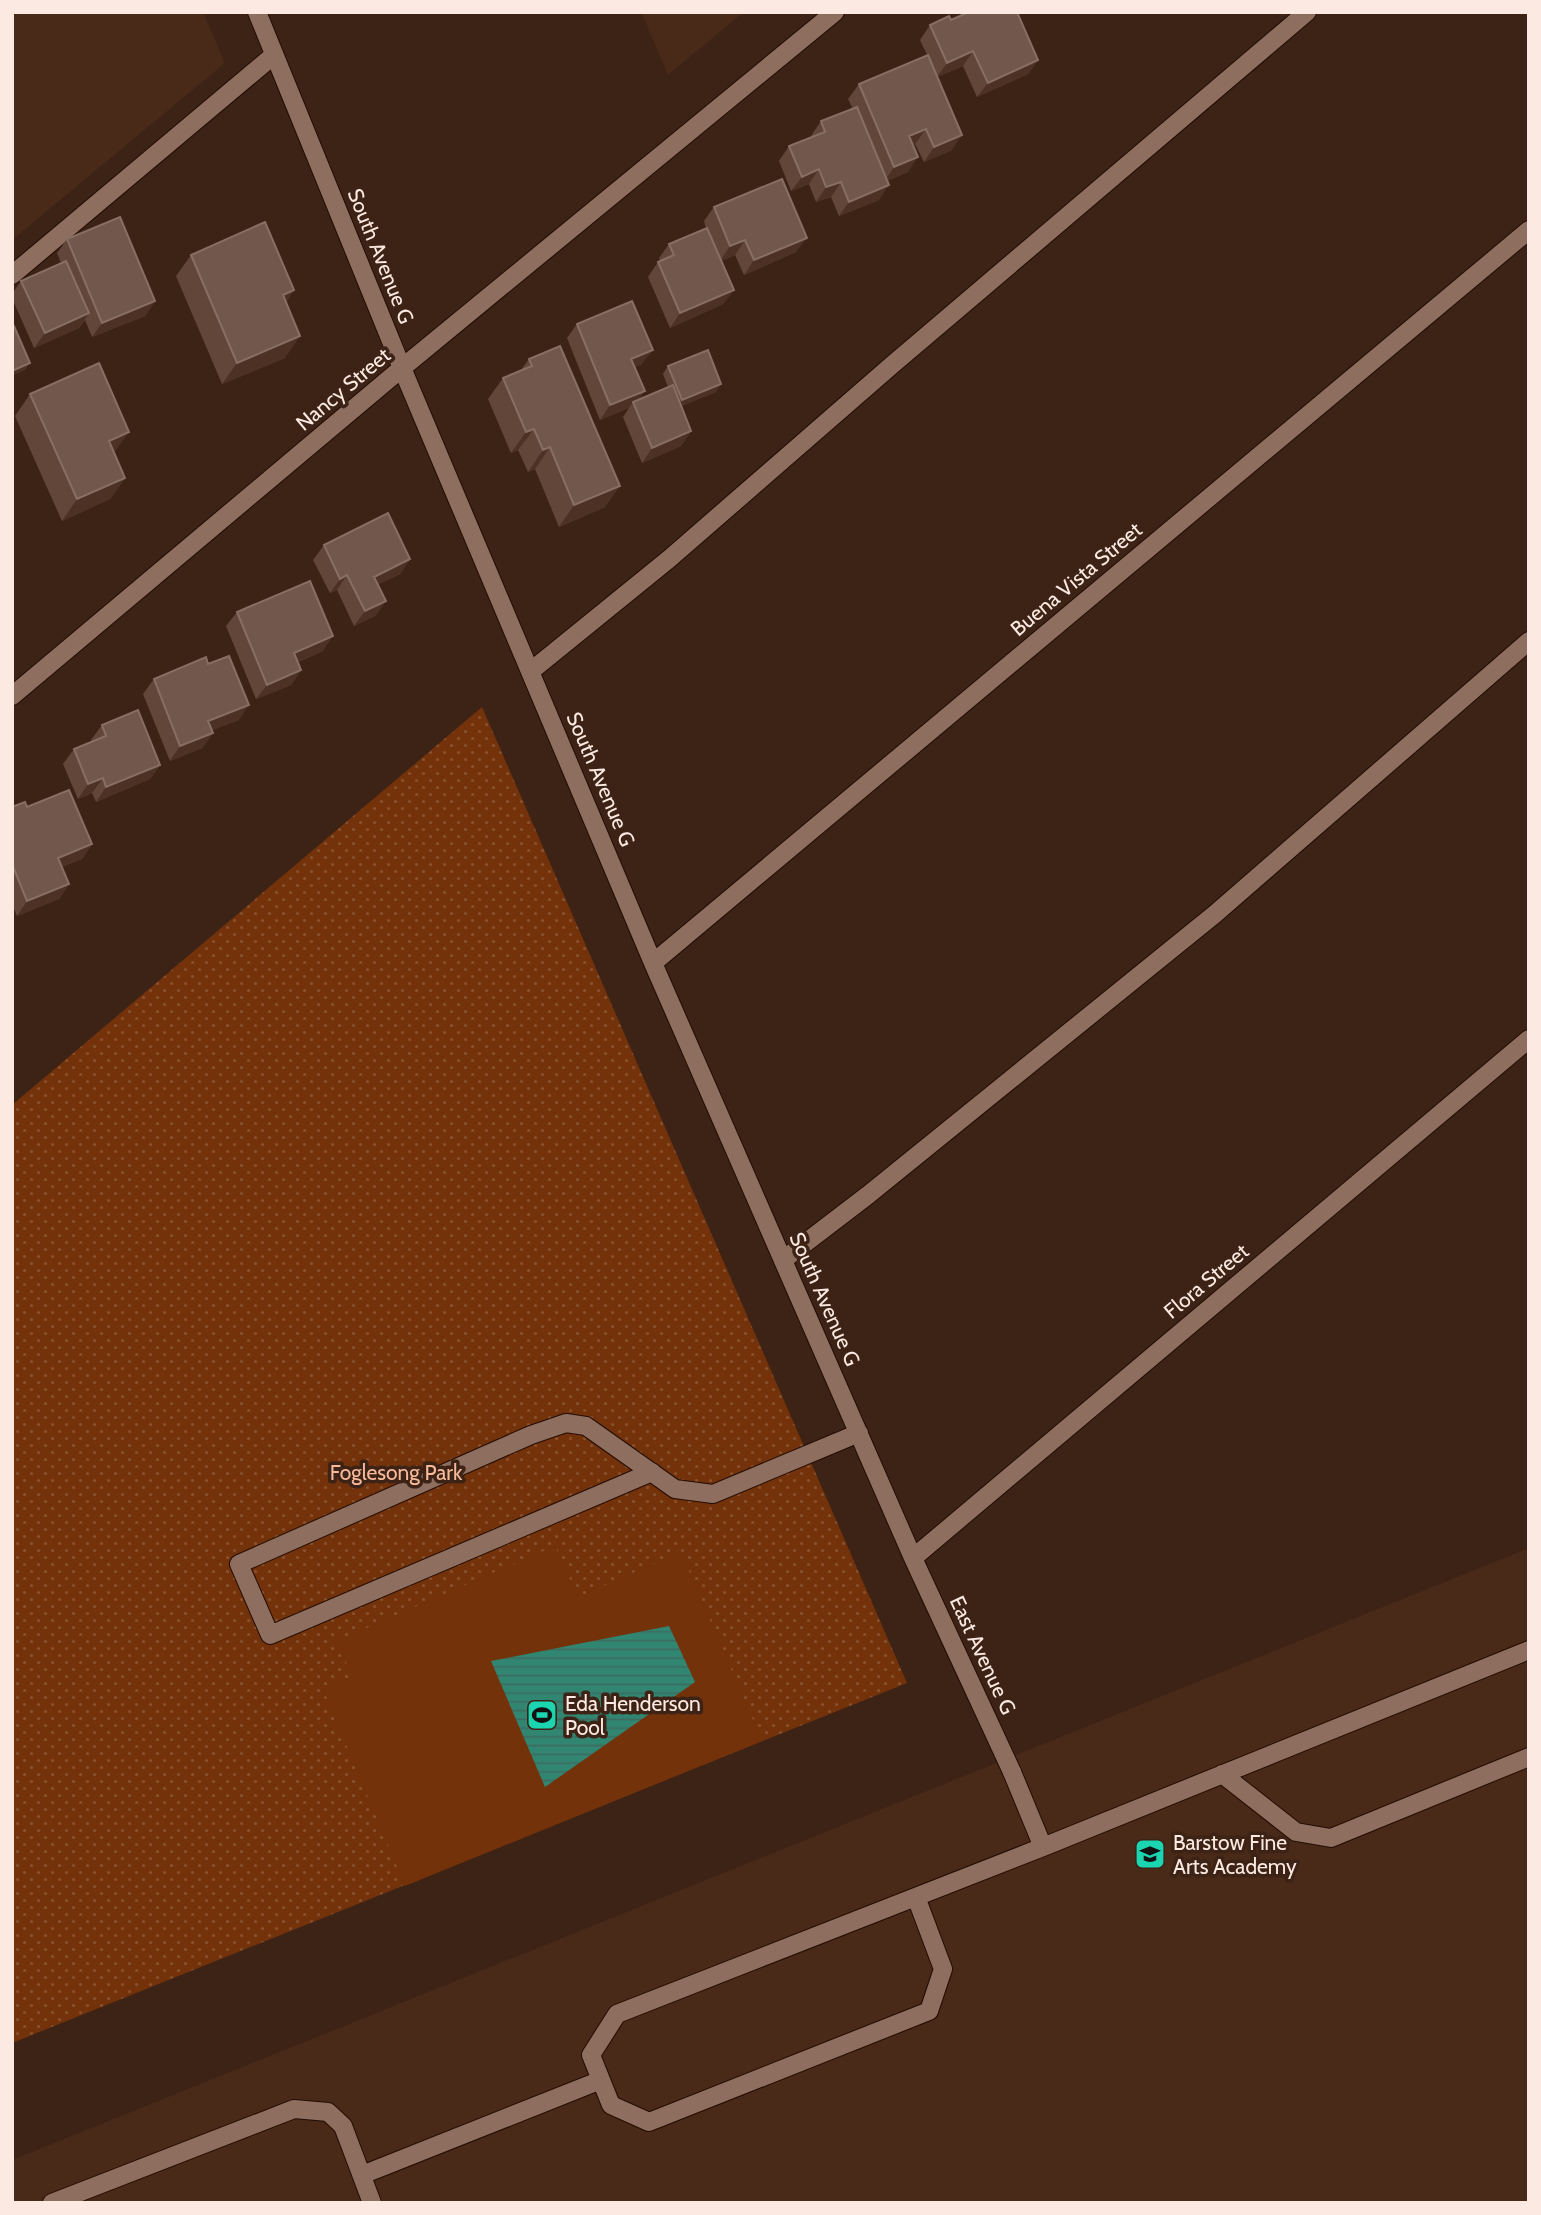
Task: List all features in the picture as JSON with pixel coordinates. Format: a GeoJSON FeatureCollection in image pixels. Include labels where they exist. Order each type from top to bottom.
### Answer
{"type":"FeatureCollection","features":[{"type":"Feature","properties":{"kind":"street","name":"South Avenue G"},"geometry":{"type":"LineString","coordinates":[[257,12],[402,368],[653,963],[913,1559]]}},
{"type":"Feature","properties":{"kind":"street","name":"Nancy Street"},"geometry":{"type":"LineString","coordinates":[[12,696],[402,368],[835,12]]}},
{"type":"Feature","properties":{"kind":"street"},"geometry":{"type":"LineString","coordinates":[[531,671],[669,559],[902,356],[1307,12]]}},
{"type":"Feature","properties":{"kind":"street"},"geometry":{"type":"LineString","coordinates":[[12,275],[274,55]]}},
{"type":"Feature","properties":{"kind":"street","name":"Buena Vista Street"},"geometry":{"type":"LineString","coordinates":[[653,963],[1529,230]]}},
{"type":"Feature","properties":{"kind":"street"},"geometry":{"type":"LineString","coordinates":[[783,1260],[868,1195],[1214,914],[1529,641]]}},
{"type":"Feature","properties":{"kind":"street","name":"Flora Street"},"geometry":{"type":"LineString","coordinates":[[913,1559],[1529,1039]]}},
{"type":"Feature","properties":{"kind":"street"},"geometry":{"type":"LineString","coordinates":[[652,1472],[270,1636],[240,1563],[531,1435],[566,1423],[586,1426],[652,1472],[675,1489],[713,1494],[859,1433]]}},
{"type":"Feature","properties":{"kind":"street","name":"East Avenue G"},"geometry":{"type":"LineString","coordinates":[[913,1559],[1013,1772],[1043,1847]]}},
{"type":"Feature","properties":{"kind":"street"},"geometry":{"type":"LineString","coordinates":[[916,1897],[943,1969],[929,2011],[649,2122],[611,2105],[591,2055],[617,2014],[1043,1847],[1529,1650]]}},
{"type":"Feature","properties":{"kind":"street"},"geometry":{"type":"LineString","coordinates":[[1222,1774],[1296,1832],[1331,1838],[1529,1757]]}},
{"type":"Feature","properties":{"kind":"street"},"geometry":{"type":"LineString","coordinates":[[362,2175],[601,2080]]}},
{"type":"Feature","properties":{"kind":"street"},"geometry":{"type":"LineString","coordinates":[[52,2203],[294,2109],[328,2112],[343,2126],[372,2203]]}},
{"type":"Feature","properties":{"kind":"shaded area"},"geometry":{"type":"Polygon","coordinates":[[[12,12],[203,12],[225,63],[12,240],[12,12]]]}},
{"type":"Feature","properties":{"kind":"shaded area"},"geometry":{"type":"Polygon","coordinates":[[[641,12],[744,12],[668,75],[641,12]]]}},
{"type":"Feature","properties":{"kind":"shaded area","name":"Barstow Fine Arts Academy"},"geometry":{"type":"Polygon","coordinates":[[[1529,1548],[1529,2203],[12,2203],[12,2160],[1529,1548]]]}},
{"type":"Feature","properties":{"kind":"green space","name":"Foglesong Park"},"geometry":{"type":"Polygon","coordinates":[[[482,707],[907,1683],[12,2043],[12,1105],[482,707]]]}},
{"type":"Feature","properties":{"kind":"green space","name":"Eda Henderson Pool"},"geometry":{"type":"Polygon","coordinates":[[[555,1546],[578,1597],[681,1552],[762,1741],[405,1886],[323,1689],[352,1676],[337,1641],[555,1546]]]}},
{"type":"Feature","properties":{"kind":"water"},"geometry":{"type":"Polygon","coordinates":[[[669,1626],[695,1682],[545,1787],[491,1661],[669,1626]]]}},
{"type":"Feature","properties":{"kind":"building"},"geometry":{"type":"Polygon","coordinates":[[[969,12],[1017,12],[1038,60],[988,83],[973,51],[947,63],[930,25],[949,16],[951,20],[969,12]]]}},
{"type":"Feature","properties":{"kind":"building"},"geometry":{"type":"Polygon","coordinates":[[[928,55],[962,135],[934,147],[926,129],[909,136],[918,157],[894,167],[859,84],[928,55]]]}},
{"type":"Feature","properties":{"kind":"building"},"geometry":{"type":"Polygon","coordinates":[[[857,107],[889,185],[849,202],[841,182],[826,187],[819,169],[802,177],[789,146],[825,132],[821,121],[857,107]]]}},
{"type":"Feature","properties":{"kind":"building"},"geometry":{"type":"Polygon","coordinates":[[[782,179],[807,238],[754,260],[745,240],[730,246],[714,207],[782,179]]]}},
{"type":"Feature","properties":{"kind":"building"},"geometry":{"type":"Polygon","coordinates":[[[120,217],[155,301],[102,323],[67,239],[120,217]]]}},
{"type":"Feature","properties":{"kind":"building"},"geometry":{"type":"Polygon","coordinates":[[[265,222],[294,290],[283,295],[300,336],[237,363],[191,255],[265,222]]]}},
{"type":"Feature","properties":{"kind":"building"},"geometry":{"type":"Polygon","coordinates":[[[707,228],[734,290],[680,313],[658,262],[674,255],[669,244],[707,228]]]}},
{"type":"Feature","properties":{"kind":"building"},"geometry":{"type":"Polygon","coordinates":[[[66,261],[89,313],[45,333],[21,281],[66,261]]]}},
{"type":"Feature","properties":{"kind":"building"},"geometry":{"type":"Polygon","coordinates":[[[632,301],[653,350],[631,359],[645,391],[610,405],[577,324],[632,301]]]}},
{"type":"Feature","properties":{"kind":"building"},"geometry":{"type":"Polygon","coordinates":[[[14,326],[30,363],[12,371],[12,327],[14,326]]]}},
{"type":"Feature","properties":{"kind":"building"},"geometry":{"type":"Polygon","coordinates":[[[560,346],[620,486],[574,505],[550,447],[543,450],[534,429],[526,432],[503,378],[532,366],[529,359],[560,346]]]}},
{"type":"Feature","properties":{"kind":"building"},"geometry":{"type":"Polygon","coordinates":[[[708,350],[721,384],[682,400],[668,366],[708,350]]]}},
{"type":"Feature","properties":{"kind":"building"},"geometry":{"type":"Polygon","coordinates":[[[99,363],[129,432],[109,441],[125,478],[77,499],[30,394],[99,363]]]}},
{"type":"Feature","properties":{"kind":"building"},"geometry":{"type":"Polygon","coordinates":[[[673,385],[691,431],[652,448],[633,402],[673,385]]]}},
{"type":"Feature","properties":{"kind":"building"},"geometry":{"type":"Polygon","coordinates":[[[388,513],[410,559],[374,577],[386,601],[365,611],[347,575],[340,579],[324,545],[388,513]]]}},
{"type":"Feature","properties":{"kind":"building"},"geometry":{"type":"Polygon","coordinates":[[[310,581],[333,636],[294,653],[301,670],[267,685],[237,612],[310,581]]]}},
{"type":"Feature","properties":{"kind":"building"},"geometry":{"type":"Polygon","coordinates":[[[229,656],[249,705],[208,721],[213,733],[180,746],[154,679],[206,657],[208,664],[229,656]]]}},
{"type":"Feature","properties":{"kind":"building"},"geometry":{"type":"Polygon","coordinates":[[[138,710],[160,765],[106,787],[103,778],[88,784],[74,749],[106,736],[102,725],[138,710]]]}},
{"type":"Feature","properties":{"kind":"building"},"geometry":{"type":"Polygon","coordinates":[[[69,790],[92,844],[58,858],[69,884],[27,901],[12,864],[12,807],[25,802],[27,807],[69,790]]]}},
{"type":"Feature","properties":{"kind":"place","name":"Eda Henderson Pool"},"geometry":{"type":"Point","coordinates":[542,1715]}},
{"type":"Feature","properties":{"kind":"place","name":"Barstow Fine Arts Academy"},"geometry":{"type":"Point","coordinates":[1150,1854]}}]}
